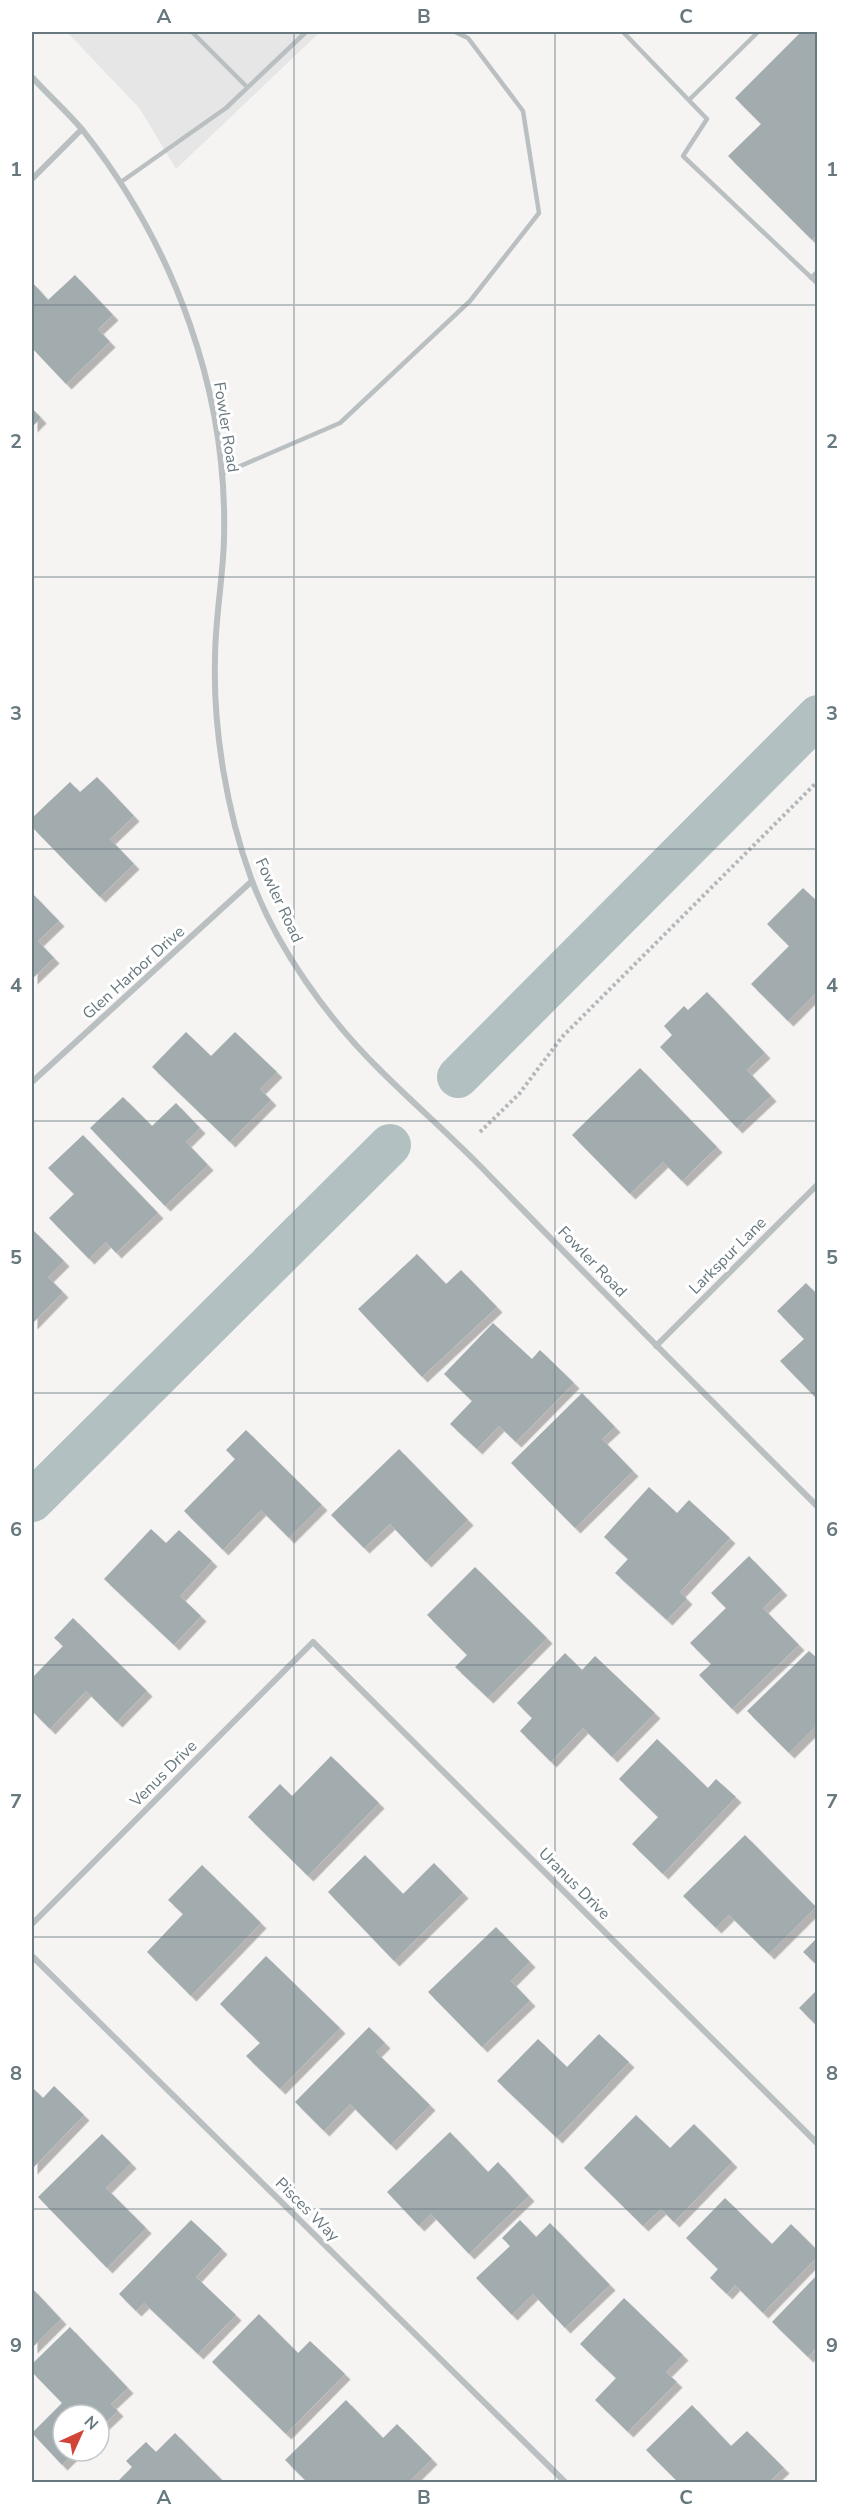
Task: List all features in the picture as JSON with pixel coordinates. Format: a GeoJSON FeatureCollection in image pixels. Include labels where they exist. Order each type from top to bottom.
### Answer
{"type":"FeatureCollection","features":[{"type":"Feature","properties":{"kind":"street","name":"Fowler Road"},"geometry":{"type":"LineString","coordinates":[[32,77],[82,129],[121,182],[161,250],[190,319],[212,401],[222,474],[224,538],[215,660],[220,751],[236,830],[252,881],[283,944],[327,1011],[377,1068],[463,1148],[656,1346],[818,1507]]}},
{"type":"Feature","properties":{"kind":"street"},"geometry":{"type":"LineString","coordinates":[[32,179],[82,129]]}},
{"type":"Feature","properties":{"kind":"street","name":"Glen Harbor Drive"},"geometry":{"type":"LineString","coordinates":[[32,1082],[252,881]]}},
{"type":"Feature","properties":{"kind":"street","name":"Larkspur Lane"},"geometry":{"type":"LineString","coordinates":[[656,1346],[818,1184]]}},
{"type":"Feature","properties":{"kind":"street","name":"Venus Drive"},"geometry":{"type":"LineString","coordinates":[[32,1924],[313,1642]]}},
{"type":"Feature","properties":{"kind":"street","name":"Uranus Drive"},"geometry":{"type":"LineString","coordinates":[[313,1642],[818,2144]]}},
{"type":"Feature","properties":{"kind":"street","name":"Pisces Way"},"geometry":{"type":"LineString","coordinates":[[32,1956],[565,2482]]}},
{"type":"Feature","properties":{"kind":"lane"},"geometry":{"type":"LineString","coordinates":[[192,32],[247,87]]}},
{"type":"Feature","properties":{"kind":"lane"},"geometry":{"type":"LineString","coordinates":[[121,182],[226,108],[306,32]]}},
{"type":"Feature","properties":{"kind":"lane"},"geometry":{"type":"LineString","coordinates":[[222,474],[340,423],[470,301],[539,213],[523,111],[468,38],[455,32]]}},
{"type":"Feature","properties":{"kind":"lane"},"geometry":{"type":"LineString","coordinates":[[623,32],[707,119],[683,156],[818,284]]}},
{"type":"Feature","properties":{"kind":"lane"},"geometry":{"type":"LineString","coordinates":[[689,100],[758,32]]}},
{"type":"Feature","properties":{"kind":"lane"},"geometry":{"type":"LineString","coordinates":[[811,278],[818,271]]}},
{"type":"Feature","properties":{"kind":"path"},"geometry":{"type":"LineString","coordinates":[[463,1148],[519,1094],[562,1037],[818,781]]}},
{"type":"Feature","properties":{"kind":"shaded area"},"geometry":{"type":"Polygon","coordinates":[[[67,32],[320,32],[176,169],[140,109],[67,32]]]}},
{"type":"Feature","properties":{"kind":"building"},"geometry":{"type":"Polygon","coordinates":[[[801,32],[818,32],[818,234],[812,240],[728,156],[761,124],[735,98],[801,32]]]}},
{"type":"Feature","properties":{"kind":"building"},"geometry":{"type":"Polygon","coordinates":[[[75,275],[113,315],[98,329],[110,342],[66,384],[32,348],[32,282],[48,300],[75,275]]]}},
{"type":"Feature","properties":{"kind":"building"},"geometry":{"type":"Polygon","coordinates":[[[32,408],[41,418],[32,427],[32,408]]]}},
{"type":"Feature","properties":{"kind":"building"},"geometry":{"type":"Polygon","coordinates":[[[97,777],[134,816],[110,839],[134,864],[100,897],[32,827],[32,818],[70,782],[80,792],[97,777]]]}},
{"type":"Feature","properties":{"kind":"building"},"geometry":{"type":"Polygon","coordinates":[[[803,888],[818,902],[818,991],[788,1021],[751,984],[789,946],[767,924],[803,888]]]}},
{"type":"Feature","properties":{"kind":"building"},"geometry":{"type":"Polygon","coordinates":[[[32,893],[59,921],[38,941],[54,958],[32,979],[32,893]]]}},
{"type":"Feature","properties":{"kind":"building"},"geometry":{"type":"Polygon","coordinates":[[[707,992],[765,1053],[747,1070],[771,1096],[737,1128],[660,1047],[672,1035],[664,1026],[684,1006],[688,1010],[707,992]]]}},
{"type":"Feature","properties":{"kind":"building"},"geometry":{"type":"Polygon","coordinates":[[[186,1032],[211,1056],[235,1032],[277,1072],[260,1089],[271,1100],[230,1142],[152,1067],[186,1032]]]}},
{"type":"Feature","properties":{"kind":"building"},"geometry":{"type":"Polygon","coordinates":[[[640,1068],[717,1147],[682,1181],[663,1162],[630,1194],[572,1135],[640,1068]]]}},
{"type":"Feature","properties":{"kind":"building"},"geometry":{"type":"Polygon","coordinates":[[[123,1097],[152,1126],[176,1103],[200,1128],[186,1142],[208,1165],[165,1206],[90,1128],[123,1097]]]}},
{"type":"Feature","properties":{"kind":"building"},"geometry":{"type":"Polygon","coordinates":[[[83,1135],[158,1213],[116,1253],[106,1242],[89,1259],[49,1218],[74,1194],[48,1168],[83,1135]]]}},
{"type":"Feature","properties":{"kind":"building"},"geometry":{"type":"Polygon","coordinates":[[[32,1229],[64,1261],[48,1277],[63,1292],[32,1324],[32,1229]]]}},
{"type":"Feature","properties":{"kind":"building"},"geometry":{"type":"Polygon","coordinates":[[[417,1254],[446,1284],[461,1270],[497,1307],[422,1377],[358,1309],[417,1254]]]}},
{"type":"Feature","properties":{"kind":"building"},"geometry":{"type":"Polygon","coordinates":[[[806,1283],[818,1295],[818,1400],[780,1361],[804,1339],[777,1311],[806,1283]]]}},
{"type":"Feature","properties":{"kind":"building"},"geometry":{"type":"Polygon","coordinates":[[[493,1323],[532,1359],[540,1350],[574,1383],[516,1442],[499,1426],[477,1449],[450,1424],[472,1401],[444,1374],[493,1323]]]}},
{"type":"Feature","properties":{"kind":"building"},"geometry":{"type":"Polygon","coordinates":[[[582,1393],[615,1427],[602,1439],[633,1471],[575,1528],[511,1463],[582,1393]]]}},
{"type":"Feature","properties":{"kind":"building"},"geometry":{"type":"Polygon","coordinates":[[[246,1430],[322,1505],[289,1538],[261,1510],[223,1550],[184,1511],[235,1459],[226,1450],[246,1430]]]}},
{"type":"Feature","properties":{"kind":"building"},"geometry":{"type":"Polygon","coordinates":[[[399,1449],[468,1520],[426,1562],[390,1524],[364,1548],[331,1515],[399,1449]]]}},
{"type":"Feature","properties":{"kind":"building"},"geometry":{"type":"Polygon","coordinates":[[[649,1487],[677,1513],[689,1500],[730,1538],[680,1592],[687,1599],[667,1620],[615,1573],[628,1559],[604,1537],[649,1487]]]}},
{"type":"Feature","properties":{"kind":"building"},"geometry":{"type":"Polygon","coordinates":[[[151,1529],[166,1543],[179,1530],[212,1561],[180,1596],[201,1616],[174,1645],[104,1579],[151,1529]]]}},
{"type":"Feature","properties":{"kind":"building"},"geometry":{"type":"Polygon","coordinates":[[[749,1556],[782,1590],[763,1608],[799,1645],[732,1709],[699,1675],[711,1664],[690,1643],[726,1608],[711,1593],[749,1556]]]}},
{"type":"Feature","properties":{"kind":"building"},"geometry":{"type":"Polygon","coordinates":[[[475,1567],[547,1638],[488,1698],[455,1667],[467,1655],[427,1615],[475,1567]]]}},
{"type":"Feature","properties":{"kind":"building"},"geometry":{"type":"Polygon","coordinates":[[[73,1618],[147,1691],[117,1722],[86,1691],[50,1729],[32,1711],[32,1678],[63,1646],[54,1638],[73,1618]]]}},
{"type":"Feature","properties":{"kind":"building"},"geometry":{"type":"Polygon","coordinates":[[[809,1651],[818,1659],[818,1724],[789,1753],[747,1711],[809,1651]]]}},
{"type":"Feature","properties":{"kind":"building"},"geometry":{"type":"Polygon","coordinates":[[[565,1653],[582,1670],[595,1656],[655,1713],[612,1757],[583,1728],[551,1762],[520,1731],[532,1718],[517,1703],[565,1653]]]}},
{"type":"Feature","properties":{"kind":"building"},"geometry":{"type":"Polygon","coordinates":[[[657,1739],[708,1788],[716,1779],[736,1797],[663,1874],[632,1844],[658,1817],[619,1779],[657,1739]]]}},
{"type":"Feature","properties":{"kind":"building"},"geometry":{"type":"Polygon","coordinates":[[[331,1756],[379,1803],[308,1876],[248,1817],[280,1784],[292,1796],[331,1756]]]}},
{"type":"Feature","properties":{"kind":"building"},"geometry":{"type":"Polygon","coordinates":[[[745,1835],[816,1907],[769,1954],[729,1915],[716,1928],[683,1896],[745,1835]]]}},
{"type":"Feature","properties":{"kind":"building"},"geometry":{"type":"Polygon","coordinates":[[[365,1855],[403,1894],[434,1863],[463,1893],[394,1961],[328,1892],[365,1855]]]}},
{"type":"Feature","properties":{"kind":"building"},"geometry":{"type":"Polygon","coordinates":[[[202,1865],[261,1923],[191,1996],[147,1952],[183,1914],[168,1900],[202,1865]]]}},
{"type":"Feature","properties":{"kind":"building"},"geometry":{"type":"Polygon","coordinates":[[[496,1927],[530,1962],[511,1981],[530,2001],[482,2047],[428,1992],[496,1927]]]}},
{"type":"Feature","properties":{"kind":"building"},"geometry":{"type":"Polygon","coordinates":[[[818,1937],[818,1966],[803,1952],[818,1937]]]}},
{"type":"Feature","properties":{"kind":"building"},"geometry":{"type":"Polygon","coordinates":[[[266,1956],[340,2028],[280,2089],[246,2056],[260,2043],[220,2004],[266,1956]]]}},
{"type":"Feature","properties":{"kind":"building"},"geometry":{"type":"Polygon","coordinates":[[[818,1989],[818,2027],[799,2008],[818,1989]]]}},
{"type":"Feature","properties":{"kind":"building"},"geometry":{"type":"Polygon","coordinates":[[[369,2027],[385,2043],[376,2052],[430,2105],[391,2145],[350,2104],[324,2131],[295,2102],[369,2027]]]}},
{"type":"Feature","properties":{"kind":"building"},"geometry":{"type":"Polygon","coordinates":[[[599,2034],[629,2062],[557,2138],[497,2081],[538,2039],[567,2067],[599,2034]]]}},
{"type":"Feature","properties":{"kind":"building"},"geometry":{"type":"Polygon","coordinates":[[[54,2086],[84,2115],[32,2169],[32,2087],[43,2098],[54,2086]]]}},
{"type":"Feature","properties":{"kind":"building"},"geometry":{"type":"Polygon","coordinates":[[[636,2115],[670,2148],[694,2124],[732,2162],[674,2222],[661,2209],[643,2226],[584,2168],[636,2115]]]}},
{"type":"Feature","properties":{"kind":"building"},"geometry":{"type":"Polygon","coordinates":[[[450,2132],[488,2172],[498,2162],[529,2196],[469,2254],[431,2214],[419,2226],[387,2192],[450,2132]]]}},
{"type":"Feature","properties":{"kind":"building"},"geometry":{"type":"Polygon","coordinates":[[[102,2134],[131,2163],[106,2188],[146,2228],[107,2268],[38,2197],[102,2134]]]}},
{"type":"Feature","properties":{"kind":"building"},"geometry":{"type":"Polygon","coordinates":[[[725,2198],[772,2244],[791,2224],[818,2251],[818,2256],[763,2313],[735,2285],[727,2294],[710,2278],[718,2269],[686,2238],[725,2198]]]}},
{"type":"Feature","properties":{"kind":"building"},"geometry":{"type":"Polygon","coordinates":[[[191,2220],[222,2249],[196,2277],[236,2315],[198,2354],[144,2303],[136,2311],[119,2294],[191,2220]]]}},
{"type":"Feature","properties":{"kind":"building"},"geometry":{"type":"Polygon","coordinates":[[[520,2220],[536,2237],[550,2223],[610,2285],[565,2328],[533,2294],[512,2315],[476,2278],[510,2246],[502,2238],[520,2220]]]}},
{"type":"Feature","properties":{"kind":"building"},"geometry":{"type":"Polygon","coordinates":[[[818,2274],[818,2346],[808,2357],[772,2322],[818,2274]]]}},
{"type":"Feature","properties":{"kind":"building"},"geometry":{"type":"Polygon","coordinates":[[[32,2288],[61,2319],[32,2348],[32,2288]]]}},
{"type":"Feature","properties":{"kind":"building"},"geometry":{"type":"Polygon","coordinates":[[[624,2298],[683,2355],[666,2372],[677,2382],[628,2432],[595,2400],[616,2378],[580,2344],[624,2298]]]}},
{"type":"Feature","properties":{"kind":"building"},"geometry":{"type":"Polygon","coordinates":[[[259,2314],[298,2353],[310,2341],[345,2374],[286,2434],[212,2362],[259,2314]]]}},
{"type":"Feature","properties":{"kind":"building"},"geometry":{"type":"Polygon","coordinates":[[[70,2327],[128,2388],[111,2404],[62,2403],[32,2372],[32,2364],[70,2327]]]}},
{"type":"Feature","properties":{"kind":"building"},"geometry":{"type":"Polygon","coordinates":[[[346,2400],[383,2438],[397,2424],[432,2459],[409,2482],[307,2482],[285,2460],[346,2400]]]}},
{"type":"Feature","properties":{"kind":"building"},"geometry":{"type":"Polygon","coordinates":[[[111,2404],[118,2411],[111,2418],[111,2404]]]}},
{"type":"Feature","properties":{"kind":"building"},"geometry":{"type":"Polygon","coordinates":[[[692,2405],[731,2446],[747,2431],[784,2468],[769,2482],[678,2482],[646,2450],[692,2405]]]}},
{"type":"Feature","properties":{"kind":"building"},"geometry":{"type":"Polygon","coordinates":[[[51,2414],[51,2453],[32,2433],[51,2414]]]}},
{"type":"Feature","properties":{"kind":"building"},"geometry":{"type":"Polygon","coordinates":[[[175,2433],[224,2482],[117,2482],[132,2467],[126,2461],[146,2442],[156,2452],[175,2433]]]}},
{"type":"Feature","properties":{"kind":"waterway"},"geometry":{"type":"LineString","coordinates":[[458,1077],[818,716]]}},
{"type":"Feature","properties":{"kind":"waterway"},"geometry":{"type":"LineString","coordinates":[[32,1501],[390,1145]]}}]}
